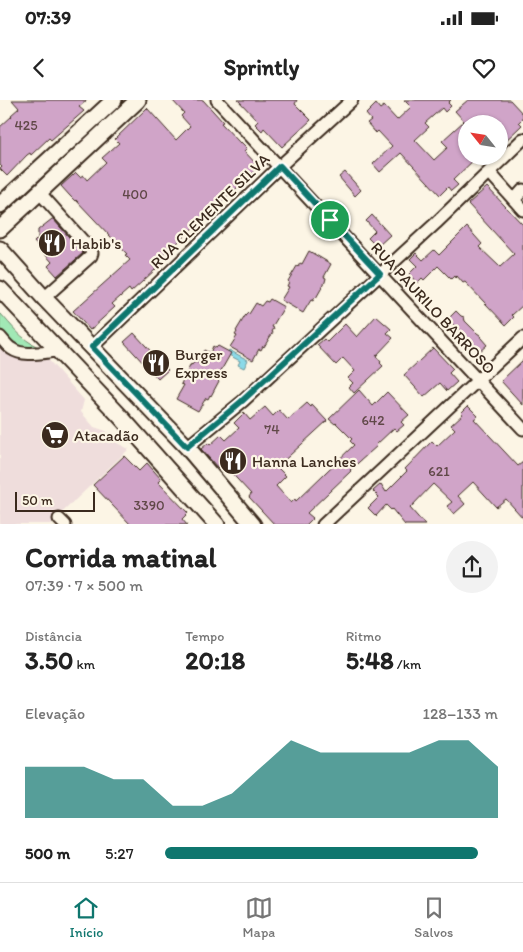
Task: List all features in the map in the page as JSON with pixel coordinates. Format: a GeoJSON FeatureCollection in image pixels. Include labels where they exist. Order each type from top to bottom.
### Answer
{"type":"FeatureCollection","features":[{"type":"Feature","properties":{"kind":"main road"},"geometry":{"type":"LineString","coordinates":[[0,205],[114,100]]}},
{"type":"Feature","properties":{"kind":"main road"},"geometry":{"type":"LineString","coordinates":[[0,229],[138,100]]}},
{"type":"Feature","properties":{"kind":"main road"},"geometry":{"type":"LineString","coordinates":[[0,249],[44,298],[187,447],[253,524]]}},
{"type":"Feature","properties":{"kind":"main road"},"geometry":{"type":"LineString","coordinates":[[0,289],[120,416],[217,524],[237,506]]}},
{"type":"Feature","properties":{"kind":"main road"},"geometry":{"type":"LineString","coordinates":[[196,501],[217,483]]}},
{"type":"Feature","properties":{"kind":"street","name":"RUA PAURILO BARROSO"},"geometry":{"type":"LineString","coordinates":[[217,100],[523,429]]}},
{"type":"Feature","properties":{"kind":"street","name":"RUA CLEMENTE SILVA"},"geometry":{"type":"LineString","coordinates":[[92,347],[280,166],[352,100]]}},
{"type":"Feature","properties":{"kind":"street"},"geometry":{"type":"LineString","coordinates":[[187,447],[249,395],[490,173],[523,139]]}},
{"type":"Feature","properties":{"kind":"street"},"geometry":{"type":"LineString","coordinates":[[490,173],[523,210]]}},
{"type":"Feature","properties":{"kind":"street"},"geometry":{"type":"LineString","coordinates":[[514,200],[523,190]]}},
{"type":"Feature","properties":{"kind":"street"},"geometry":{"type":"LineString","coordinates":[[39,192],[92,252],[91,256],[44,298]]}},
{"type":"Feature","properties":{"kind":"street"},"geometry":{"type":"LineString","coordinates":[[0,337],[15,351],[57,351]]}},
{"type":"Feature","properties":{"kind":"street"},"geometry":{"type":"LineString","coordinates":[[323,524],[523,338]]}},
{"type":"Feature","properties":{"kind":"shaded area","name":"Atacadão"},"geometry":{"type":"Polygon","coordinates":[[[0,345],[11,355],[46,357],[84,400],[81,412],[94,427],[106,431],[119,444],[129,449],[50,524],[0,524],[0,345]]]}},
{"type":"Feature","properties":{"kind":"green space"},"geometry":{"type":"Polygon","coordinates":[[[0,313],[22,336],[38,347],[21,347],[12,343],[0,331],[0,313]]]}},
{"type":"Feature","properties":{"kind":"water"},"geometry":{"type":"Polygon","coordinates":[[[229,350],[248,360],[244,368],[238,365],[240,361],[227,354],[229,350]]]}},
{"type":"Feature","properties":{"kind":"building"},"geometry":{"type":"Polygon","coordinates":[[[12,100],[87,100],[79,107],[84,111],[51,140],[49,138],[31,155],[30,153],[27,155],[7,176],[0,169],[2,167],[0,165],[0,127],[19,108],[12,100]]]}},
{"type":"Feature","properties":{"kind":"building"},"geometry":{"type":"Polygon","coordinates":[[[172,100],[203,100],[223,122],[221,123],[247,148],[244,151],[259,167],[170,250],[160,257],[152,265],[156,269],[131,292],[129,289],[112,304],[115,307],[90,330],[73,311],[130,260],[125,255],[127,254],[61,186],[76,173],[80,177],[83,175],[87,180],[106,162],[102,158],[119,143],[115,139],[147,108],[176,140],[190,126],[181,116],[184,113],[172,100]]]}},
{"type":"Feature","properties":{"kind":"building"},"geometry":{"type":"Polygon","coordinates":[[[238,100],[297,100],[295,104],[311,120],[282,147],[264,128],[262,131],[255,124],[258,121],[238,100]]]}},
{"type":"Feature","properties":{"kind":"building"},"geometry":{"type":"Polygon","coordinates":[[[404,100],[451,100],[448,103],[451,106],[445,112],[442,108],[425,123],[429,127],[415,140],[434,160],[448,147],[442,141],[458,126],[458,165],[469,165],[453,180],[458,185],[451,191],[448,187],[440,195],[401,153],[380,172],[373,164],[392,146],[378,131],[376,133],[367,123],[371,120],[366,114],[376,104],[380,109],[384,106],[397,120],[411,107],[404,100]]]}},
{"type":"Feature","properties":{"kind":"building"},"geometry":{"type":"Polygon","coordinates":[[[468,100],[510,100],[523,114],[523,118],[519,122],[522,125],[508,138],[508,115],[459,115],[455,111],[468,100]]]}},
{"type":"Feature","properties":{"kind":"building"},"geometry":{"type":"Polygon","coordinates":[[[345,172],[361,190],[355,196],[339,177],[345,172]]]}},
{"type":"Feature","properties":{"kind":"building"},"geometry":{"type":"Polygon","coordinates":[[[487,187],[523,225],[523,305],[512,315],[514,317],[506,325],[465,282],[463,283],[457,276],[451,279],[438,266],[424,280],[422,278],[417,283],[409,274],[417,266],[410,259],[416,253],[423,260],[434,250],[439,255],[467,227],[482,244],[479,247],[500,267],[514,254],[468,204],[487,187]]]}},
{"type":"Feature","properties":{"kind":"building"},"geometry":{"type":"Polygon","coordinates":[[[372,215],[390,235],[377,247],[368,238],[375,231],[366,221],[372,215]]]}},
{"type":"Feature","properties":{"kind":"building"},"geometry":{"type":"Polygon","coordinates":[[[52,219],[83,253],[57,276],[48,266],[52,262],[34,242],[38,238],[38,230],[52,219]]]}},
{"type":"Feature","properties":{"kind":"building"},"geometry":{"type":"Polygon","coordinates":[[[309,251],[331,264],[324,277],[326,278],[325,282],[316,298],[313,301],[311,300],[303,313],[281,300],[289,287],[287,286],[288,281],[297,266],[300,263],[302,264],[309,251]]]}},
{"type":"Feature","properties":{"kind":"building"},"geometry":{"type":"Polygon","coordinates":[[[270,299],[284,307],[272,327],[274,328],[273,332],[264,347],[261,350],[259,349],[253,360],[230,347],[237,336],[235,335],[236,331],[245,316],[249,314],[256,303],[261,306],[270,299]]]}},
{"type":"Feature","properties":{"kind":"building"},"geometry":{"type":"Polygon","coordinates":[[[456,311],[464,317],[465,321],[480,335],[487,345],[479,352],[448,319],[456,311]]]}},
{"type":"Feature","properties":{"kind":"building"},"geometry":{"type":"Polygon","coordinates":[[[376,316],[391,329],[387,333],[393,338],[376,356],[383,366],[354,393],[349,387],[353,383],[348,378],[355,371],[343,358],[336,365],[317,345],[324,339],[327,342],[345,324],[357,337],[376,316]]]}},
{"type":"Feature","properties":{"kind":"building"},"geometry":{"type":"Polygon","coordinates":[[[134,333],[168,370],[158,379],[124,342],[134,333]]]}},
{"type":"Feature","properties":{"kind":"building"},"geometry":{"type":"Polygon","coordinates":[[[213,346],[216,348],[218,346],[231,353],[218,376],[220,377],[219,381],[211,396],[208,399],[206,398],[198,411],[176,399],[184,385],[181,384],[191,364],[197,363],[204,350],[210,353],[213,346]]]}},
{"type":"Feature","properties":{"kind":"building"},"geometry":{"type":"Polygon","coordinates":[[[433,348],[453,369],[449,373],[457,382],[447,391],[440,383],[424,397],[404,375],[433,348]]]}},
{"type":"Feature","properties":{"kind":"building"},"geometry":{"type":"Polygon","coordinates":[[[523,360],[523,405],[501,381],[523,360]]]}},
{"type":"Feature","properties":{"kind":"building"},"geometry":{"type":"Polygon","coordinates":[[[359,390],[373,406],[387,392],[409,415],[401,422],[404,425],[397,431],[394,428],[307,513],[313,518],[307,524],[274,524],[249,497],[251,494],[223,464],[218,468],[201,449],[208,443],[210,445],[221,435],[226,440],[239,428],[234,423],[244,413],[250,420],[265,407],[273,416],[279,410],[288,420],[307,403],[311,407],[312,405],[327,421],[277,467],[286,476],[276,486],[291,503],[295,499],[296,501],[354,445],[350,441],[352,439],[336,423],[329,419],[359,390]]]}},
{"type":"Feature","properties":{"kind":"building"},"geometry":{"type":"Polygon","coordinates":[[[468,406],[478,416],[474,419],[518,466],[523,462],[523,518],[506,499],[496,507],[473,482],[458,496],[465,504],[454,514],[447,506],[452,502],[433,484],[410,508],[424,524],[404,524],[392,509],[386,505],[376,516],[368,508],[379,497],[373,491],[381,484],[386,492],[407,471],[405,469],[432,441],[437,446],[455,429],[451,425],[463,414],[461,413],[468,406]]]}},
{"type":"Feature","properties":{"kind":"building"},"geometry":{"type":"Polygon","coordinates":[[[124,456],[139,471],[147,463],[161,479],[158,482],[188,513],[182,519],[186,524],[130,524],[93,485],[124,456]]]}},
{"type":"Feature","properties":{"kind":"place","name":"Habib's"},"geometry":{"type":"Point","coordinates":[52,243]}},
{"type":"Feature","properties":{"kind":"place","name":"Burger Express"},"geometry":{"type":"Point","coordinates":[156,363]}},
{"type":"Feature","properties":{"kind":"place","name":"Atacadão"},"geometry":{"type":"Point","coordinates":[55,435]}},
{"type":"Feature","properties":{"kind":"place","name":"Hanna Lanches"},"geometry":{"type":"Point","coordinates":[233,461]}},
{"type":"Feature","properties":{"kind":"route"},"geometry":{"type":"LineString","coordinates":[[280,166],[330,220],[380,274],[242,401],[187,447],[92,347],[280,166]]}}]}
